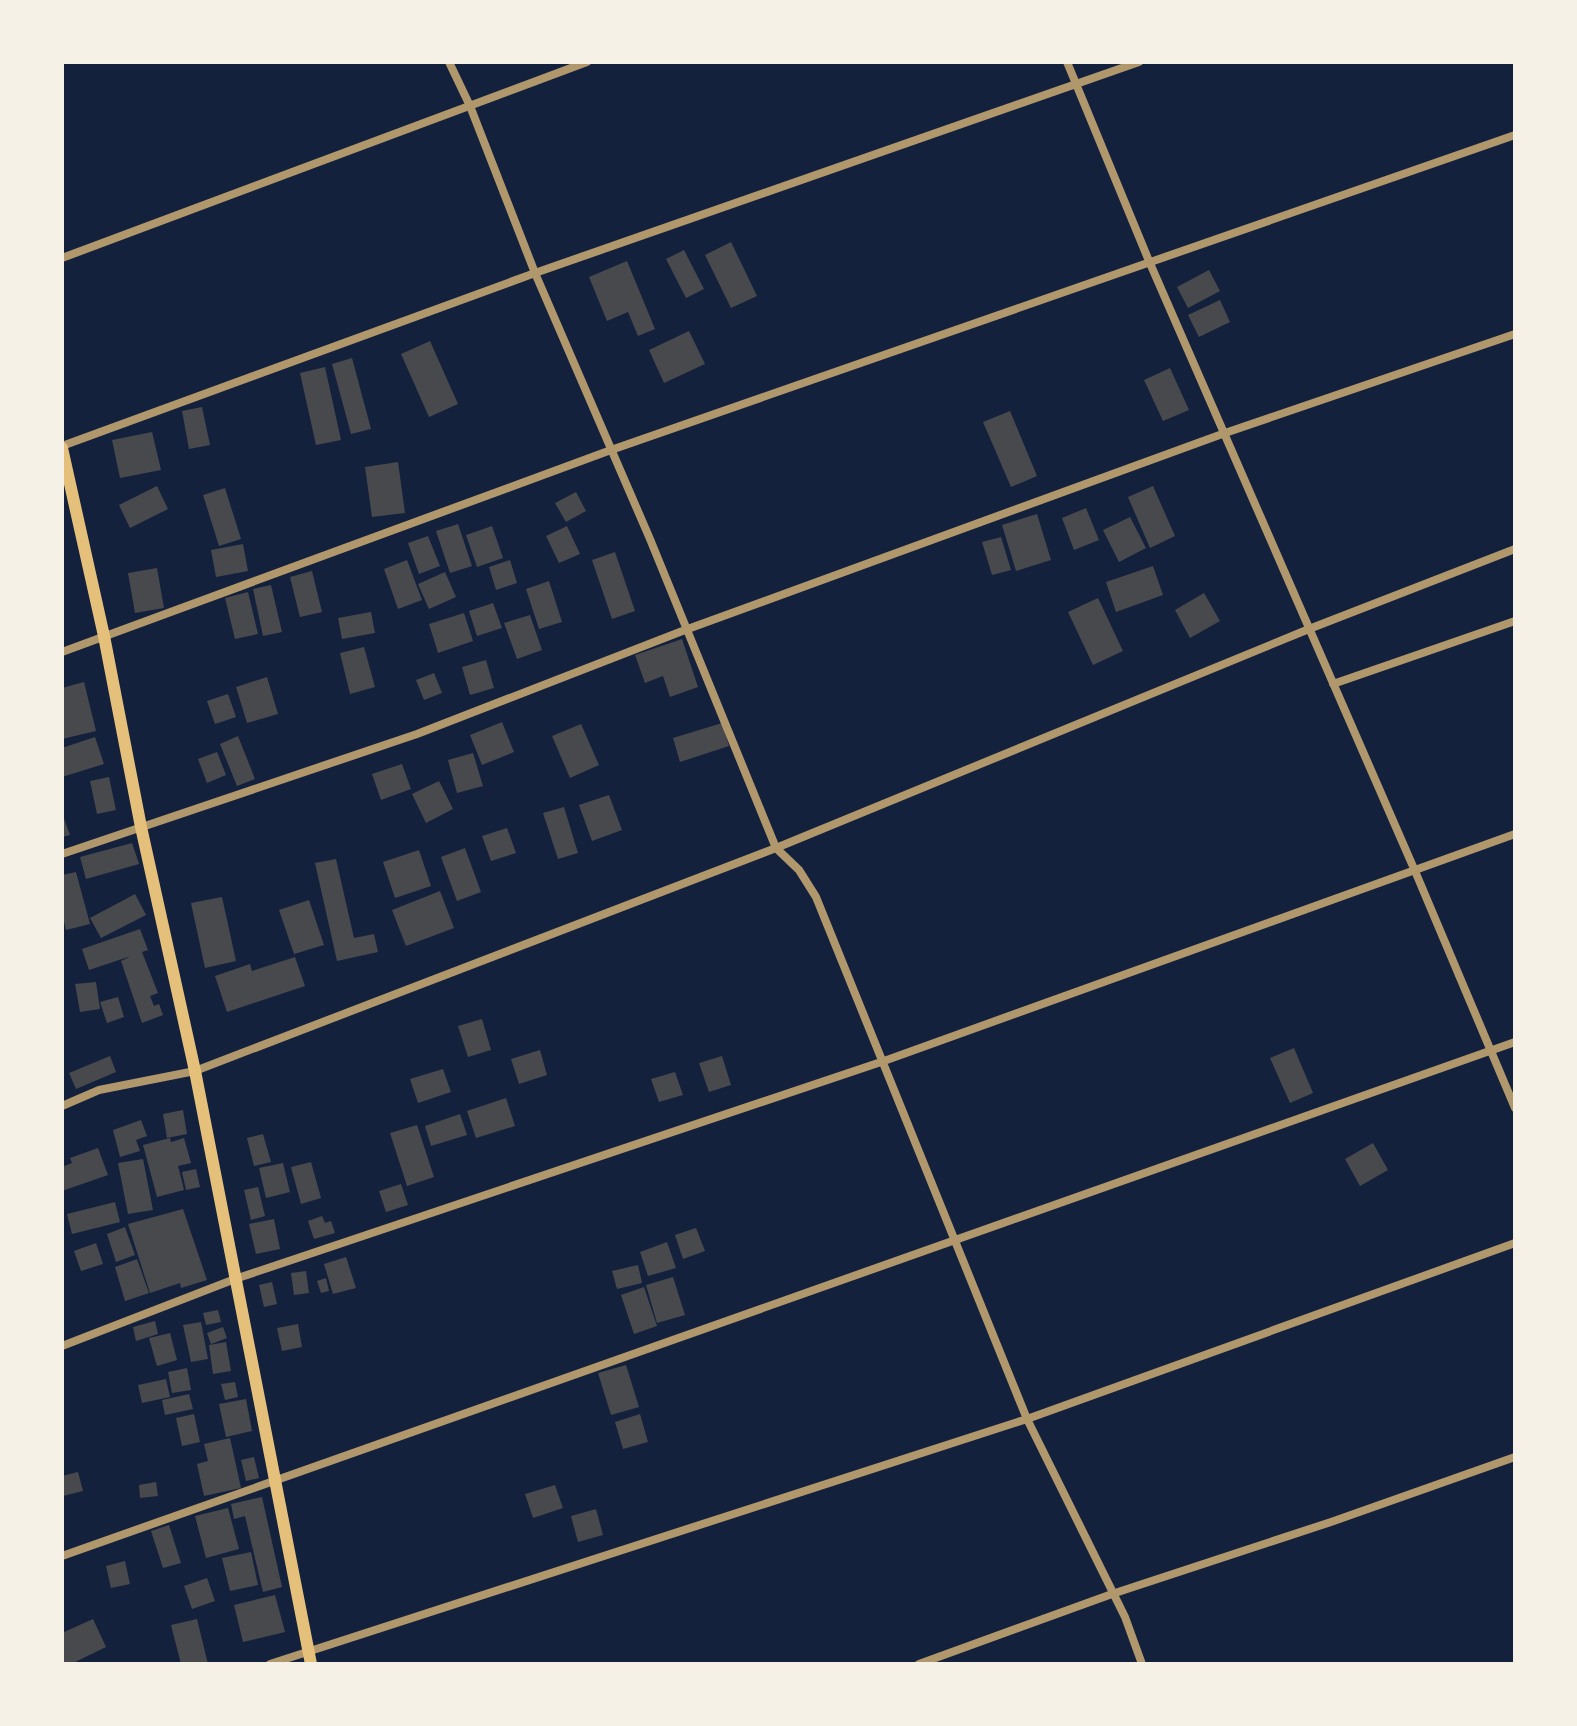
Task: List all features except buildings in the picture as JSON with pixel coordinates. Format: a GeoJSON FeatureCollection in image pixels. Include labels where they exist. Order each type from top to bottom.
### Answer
{"type":"FeatureCollection","features":[{"type":"Feature","properties":{"kind":"main road"},"geometry":{"type":"LineString","coordinates":[[62,447],[195,1071],[277,1479],[309,1657]]}},
{"type":"Feature","properties":{"kind":"street"},"geometry":{"type":"LineString","coordinates":[[449,62],[470,106],[535,273],[776,848],[799,870],[816,897],[1027,1419],[1125,1617],[1142,1664]]}},
{"type":"Feature","properties":{"kind":"street"},"geometry":{"type":"LineString","coordinates":[[62,258],[587,62]]}},
{"type":"Feature","properties":{"kind":"street"},"geometry":{"type":"LineString","coordinates":[[1067,62],[1149,261],[1515,1108]]}},
{"type":"Feature","properties":{"kind":"street"},"geometry":{"type":"LineString","coordinates":[[62,447],[535,273],[1139,62]]}},
{"type":"Feature","properties":{"kind":"street"},"geometry":{"type":"LineString","coordinates":[[62,652],[611,450],[1515,135]]}},
{"type":"Feature","properties":{"kind":"street"},"geometry":{"type":"LineString","coordinates":[[62,854],[417,734],[685,630],[1225,433],[1515,334]]}},
{"type":"Feature","properties":{"kind":"street"},"geometry":{"type":"LineString","coordinates":[[62,1106],[99,1090],[195,1071],[776,848],[1309,629],[1515,549]]}},
{"type":"Feature","properties":{"kind":"street"},"geometry":{"type":"LineString","coordinates":[[1333,684],[1515,621]]}},
{"type":"Feature","properties":{"kind":"street"},"geometry":{"type":"LineString","coordinates":[[62,1346],[235,1279],[884,1061],[1515,834]]}},
{"type":"Feature","properties":{"kind":"street"},"geometry":{"type":"LineString","coordinates":[[62,1556],[1515,1042]]}},
{"type":"Feature","properties":{"kind":"street"},"geometry":{"type":"LineString","coordinates":[[270,1664],[309,1657],[1027,1419],[1515,1243]]}},
{"type":"Feature","properties":{"kind":"street"},"geometry":{"type":"LineString","coordinates":[[919,1664],[1112,1594],[1515,1457]]}}]}
